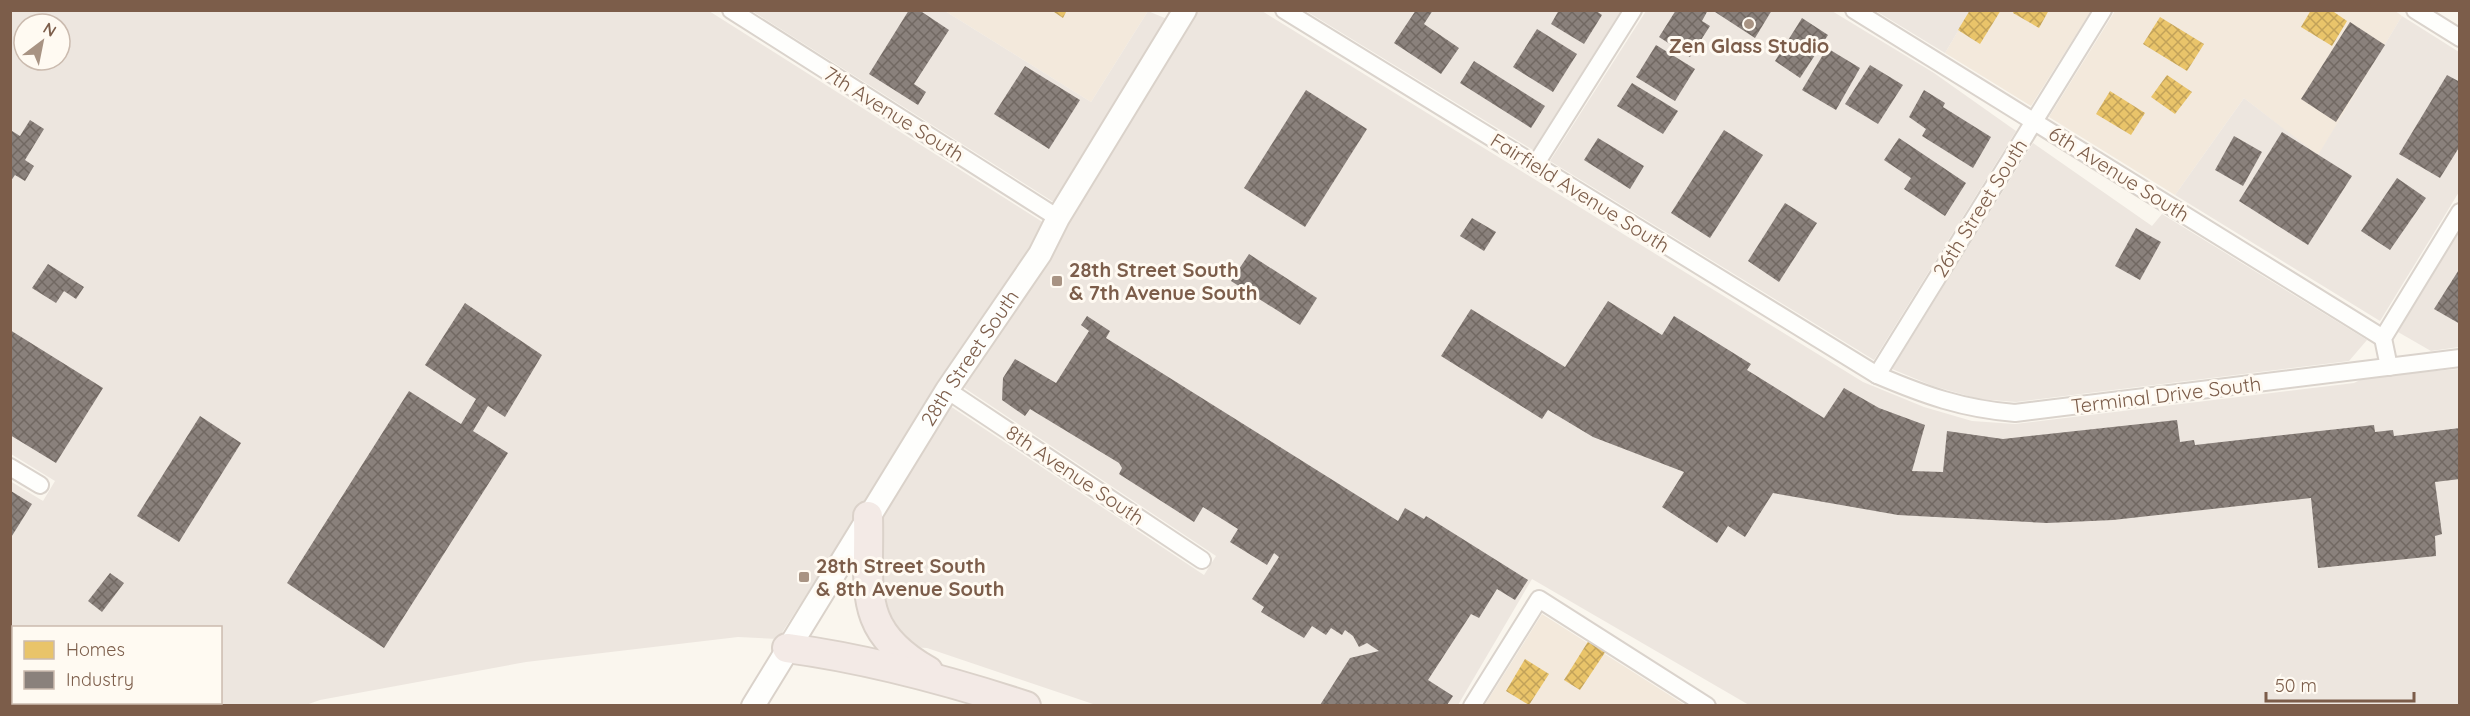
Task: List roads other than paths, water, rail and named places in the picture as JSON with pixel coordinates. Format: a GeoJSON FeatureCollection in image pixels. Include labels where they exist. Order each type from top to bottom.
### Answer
{"type":"FeatureCollection","features":[{"type":"Feature","properties":{"kind":"highway"},"geometry":{"type":"LineString","coordinates":[[868,516],[869,601],[882,633],[910,660],[943,679]]}},
{"type":"Feature","properties":{"kind":"highway"},"geometry":{"type":"LineString","coordinates":[[787,648],[852,659],[943,679],[1026,705]]}},
{"type":"Feature","properties":{"kind":"street","name":"7th Avenue South"},"geometry":{"type":"LineString","coordinates":[[731,10],[1058,219]]}},
{"type":"Feature","properties":{"kind":"street","name":"Fairfield Avenue South"},"geometry":{"type":"LineString","coordinates":[[1284,10],[1876,375]]}},
{"type":"Feature","properties":{"kind":"street"},"geometry":{"type":"LineString","coordinates":[[1535,165],[1633,10]]}},
{"type":"Feature","properties":{"kind":"street","name":"6th Avenue South"},"geometry":{"type":"LineString","coordinates":[[1854,10],[2383,338]]}},
{"type":"Feature","properties":{"kind":"street","name":"26th Street South"},"geometry":{"type":"LineString","coordinates":[[1876,375],[2103,10]]}},
{"type":"Feature","properties":{"kind":"street"},"geometry":{"type":"LineString","coordinates":[[2415,10],[2460,38]]}},
{"type":"Feature","properties":{"kind":"street","name":"28th Street South"},"geometry":{"type":"LineString","coordinates":[[753,705],[947,390],[1040,254],[1058,219],[1180,12]]}},
{"type":"Feature","properties":{"kind":"street"},"geometry":{"type":"LineString","coordinates":[[2389,366],[2383,338],[2460,212]]}},
{"type":"Feature","properties":{"kind":"street","name":"Terminal Drive South"},"geometry":{"type":"LineString","coordinates":[[1876,375],[1929,396],[1976,410],[2015,413],[2460,358]]}},
{"type":"Feature","properties":{"kind":"street","name":"8th Avenue South"},"geometry":{"type":"LineString","coordinates":[[947,390],[1202,560]]}},
{"type":"Feature","properties":{"kind":"street"},"geometry":{"type":"LineString","coordinates":[[10,467],[40,485]]}},
{"type":"Feature","properties":{"kind":"street"},"geometry":{"type":"LineString","coordinates":[[1472,705],[1539,599],[1707,705]]}},
{"type":"Feature","properties":{"kind":"place","name":"Zen Glass Studio"},"geometry":{"type":"Point","coordinates":[1749,24]}},
{"type":"Feature","properties":{"kind":"place","name":"28th Street South & 7th Avenue South"},"geometry":{"type":"Point","coordinates":[1057,281]}},
{"type":"Feature","properties":{"kind":"place","name":"28th Street South & 8th Avenue South"},"geometry":{"type":"Point","coordinates":[804,577]}}]}
